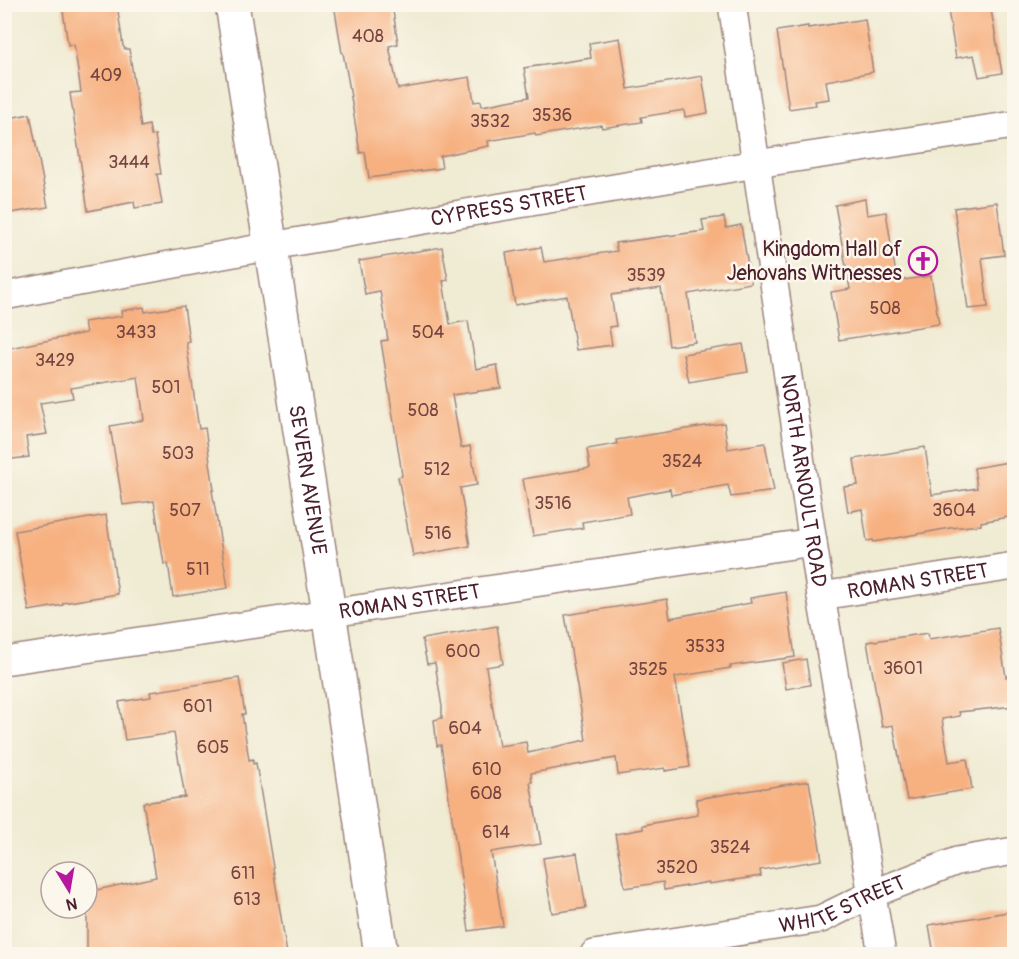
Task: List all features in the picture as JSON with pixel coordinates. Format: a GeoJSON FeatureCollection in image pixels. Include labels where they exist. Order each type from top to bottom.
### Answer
{"type":"FeatureCollection","features":[{"type":"Feature","properties":{"kind":"street","name":"SEVERN AVENUE"},"geometry":{"type":"LineString","coordinates":[[232,4],[381,954]]}},
{"type":"Feature","properties":{"kind":"street","name":"NORTH ARNOULT ROAD"},"geometry":{"type":"LineString","coordinates":[[732,4],[821,596],[882,954]]}},
{"type":"Feature","properties":{"kind":"street","name":"CYPRESS STREET"},"geometry":{"type":"LineString","coordinates":[[4,296],[271,246],[756,164],[1014,125]]}},
{"type":"Feature","properties":{"kind":"street","name":"ROMAN STREET"},"geometry":{"type":"LineString","coordinates":[[4,661],[813,542]]}},
{"type":"Feature","properties":{"kind":"street","name":"ROMAN STREET"},"geometry":{"type":"LineString","coordinates":[[821,596],[1014,566]]}},
{"type":"Feature","properties":{"kind":"street","name":"WHITE STREET"},"geometry":{"type":"LineString","coordinates":[[594,954],[821,919],[872,894],[957,861],[1014,851]]}},
{"type":"Feature","properties":{"kind":"building"},"geometry":{"type":"Polygon","coordinates":[[[62,4],[117,4],[123,46],[129,49],[141,127],[149,125],[151,136],[155,135],[161,174],[157,174],[162,204],[135,208],[134,202],[88,211],[70,93],[81,92],[74,44],[68,45],[62,4]]]}},
{"type":"Feature","properties":{"kind":"building"},"geometry":{"type":"Polygon","coordinates":[[[334,4],[392,4],[398,44],[389,46],[398,89],[470,77],[474,102],[481,101],[482,106],[529,97],[524,68],[591,58],[589,43],[620,38],[628,89],[702,76],[708,113],[685,117],[684,110],[641,117],[642,122],[602,128],[601,125],[536,136],[535,133],[488,141],[489,146],[440,156],[442,168],[369,178],[365,152],[360,153],[334,4]]]}},
{"type":"Feature","properties":{"kind":"building"},"geometry":{"type":"Polygon","coordinates":[[[947,4],[990,4],[1002,73],[979,77],[974,55],[956,58],[947,4]]]}},
{"type":"Feature","properties":{"kind":"building"},"geometry":{"type":"Polygon","coordinates":[[[865,19],[873,72],[826,81],[829,99],[815,101],[816,105],[789,109],[777,31],[865,19]]]}},
{"type":"Feature","properties":{"kind":"building"},"geometry":{"type":"Polygon","coordinates":[[[30,114],[48,207],[4,214],[4,119],[30,114]]]}},
{"type":"Feature","properties":{"kind":"building"},"geometry":{"type":"Polygon","coordinates":[[[865,199],[867,215],[886,212],[897,281],[931,276],[939,324],[839,340],[831,292],[850,289],[835,205],[865,199]]]}},
{"type":"Feature","properties":{"kind":"building"},"geometry":{"type":"Polygon","coordinates":[[[997,202],[1004,255],[982,258],[988,307],[968,309],[954,208],[997,202]]]}},
{"type":"Feature","properties":{"kind":"building"},"geometry":{"type":"Polygon","coordinates":[[[724,217],[726,228],[741,225],[751,283],[688,294],[695,342],[669,346],[661,288],[611,295],[616,326],[609,327],[612,345],[576,350],[567,296],[515,305],[506,253],[541,247],[544,262],[617,251],[615,243],[704,231],[702,220],[724,217]]]}},
{"type":"Feature","properties":{"kind":"building"},"geometry":{"type":"Polygon","coordinates":[[[442,247],[448,280],[443,281],[450,324],[468,321],[476,369],[497,365],[501,388],[452,395],[461,448],[470,446],[477,485],[460,488],[470,546],[413,556],[398,477],[402,476],[381,341],[388,340],[380,291],[365,294],[359,261],[442,247]]]}},
{"type":"Feature","properties":{"kind":"building"},"geometry":{"type":"Polygon","coordinates":[[[184,306],[189,341],[186,342],[199,429],[205,428],[214,490],[212,490],[228,588],[173,597],[168,563],[164,564],[154,501],[123,505],[110,426],[144,420],[138,377],[71,388],[73,398],[40,403],[47,434],[26,437],[29,457],[4,460],[4,349],[86,333],[84,322],[122,316],[121,311],[144,307],[145,312],[184,306]]]}},
{"type":"Feature","properties":{"kind":"building"},"geometry":{"type":"Polygon","coordinates":[[[743,344],[748,372],[689,382],[683,354],[743,344]]]}},
{"type":"Feature","properties":{"kind":"building"},"geometry":{"type":"Polygon","coordinates":[[[724,423],[728,449],[765,443],[774,491],[731,497],[728,485],[671,495],[670,489],[627,497],[630,514],[582,522],[583,528],[533,536],[523,479],[590,468],[587,449],[617,444],[616,440],[724,423]]]}},
{"type":"Feature","properties":{"kind":"building"},"geometry":{"type":"Polygon","coordinates":[[[925,447],[932,495],[977,488],[974,468],[1014,461],[1014,516],[981,522],[981,525],[950,528],[874,542],[873,540],[867,541],[862,509],[848,512],[844,487],[858,485],[854,459],[925,447]]]}},
{"type":"Feature","properties":{"kind":"building"},"geometry":{"type":"Polygon","coordinates":[[[106,515],[118,594],[29,611],[15,531],[106,515]]]}},
{"type":"Feature","properties":{"kind":"building"},"geometry":{"type":"Polygon","coordinates":[[[786,592],[795,657],[730,666],[731,668],[675,677],[690,767],[618,775],[616,758],[531,773],[532,782],[530,782],[541,844],[491,852],[503,926],[469,931],[441,745],[437,746],[434,720],[442,718],[442,707],[435,663],[427,664],[422,639],[497,626],[503,664],[486,667],[499,746],[526,742],[528,753],[586,740],[565,615],[667,599],[670,618],[751,603],[750,598],[786,592]]]}},
{"type":"Feature","properties":{"kind":"building"},"geometry":{"type":"Polygon","coordinates":[[[998,628],[1006,677],[1014,676],[1014,706],[959,712],[960,716],[942,719],[949,762],[967,759],[972,789],[907,800],[893,725],[882,727],[867,642],[928,633],[929,639],[998,628]]]}},
{"type":"Feature","properties":{"kind":"building"},"geometry":{"type":"Polygon","coordinates":[[[806,659],[810,685],[786,689],[782,663],[806,659]]]}},
{"type":"Feature","properties":{"kind":"building"},"geometry":{"type":"Polygon","coordinates":[[[239,678],[249,760],[253,759],[253,764],[256,763],[287,954],[87,954],[87,920],[99,920],[99,889],[156,877],[143,803],[185,797],[174,733],[125,740],[119,702],[151,697],[150,692],[239,678]]]}},
{"type":"Feature","properties":{"kind":"building"},"geometry":{"type":"Polygon","coordinates":[[[809,781],[822,860],[760,870],[761,876],[709,884],[709,882],[664,890],[663,882],[625,888],[615,834],[643,829],[643,825],[698,815],[696,799],[809,781]]]}},
{"type":"Feature","properties":{"kind":"building"},"geometry":{"type":"Polygon","coordinates":[[[577,853],[586,908],[552,913],[543,858],[577,853]]]}},
{"type":"Feature","properties":{"kind":"building"},"geometry":{"type":"Polygon","coordinates":[[[1014,911],[1014,954],[934,954],[929,925],[1014,911]]]}},
{"type":"Feature","properties":{"kind":"place","name":"Kingdom Hall of Jehovahs Witnesses"},"geometry":{"type":"Point","coordinates":[923,261]}}]}
